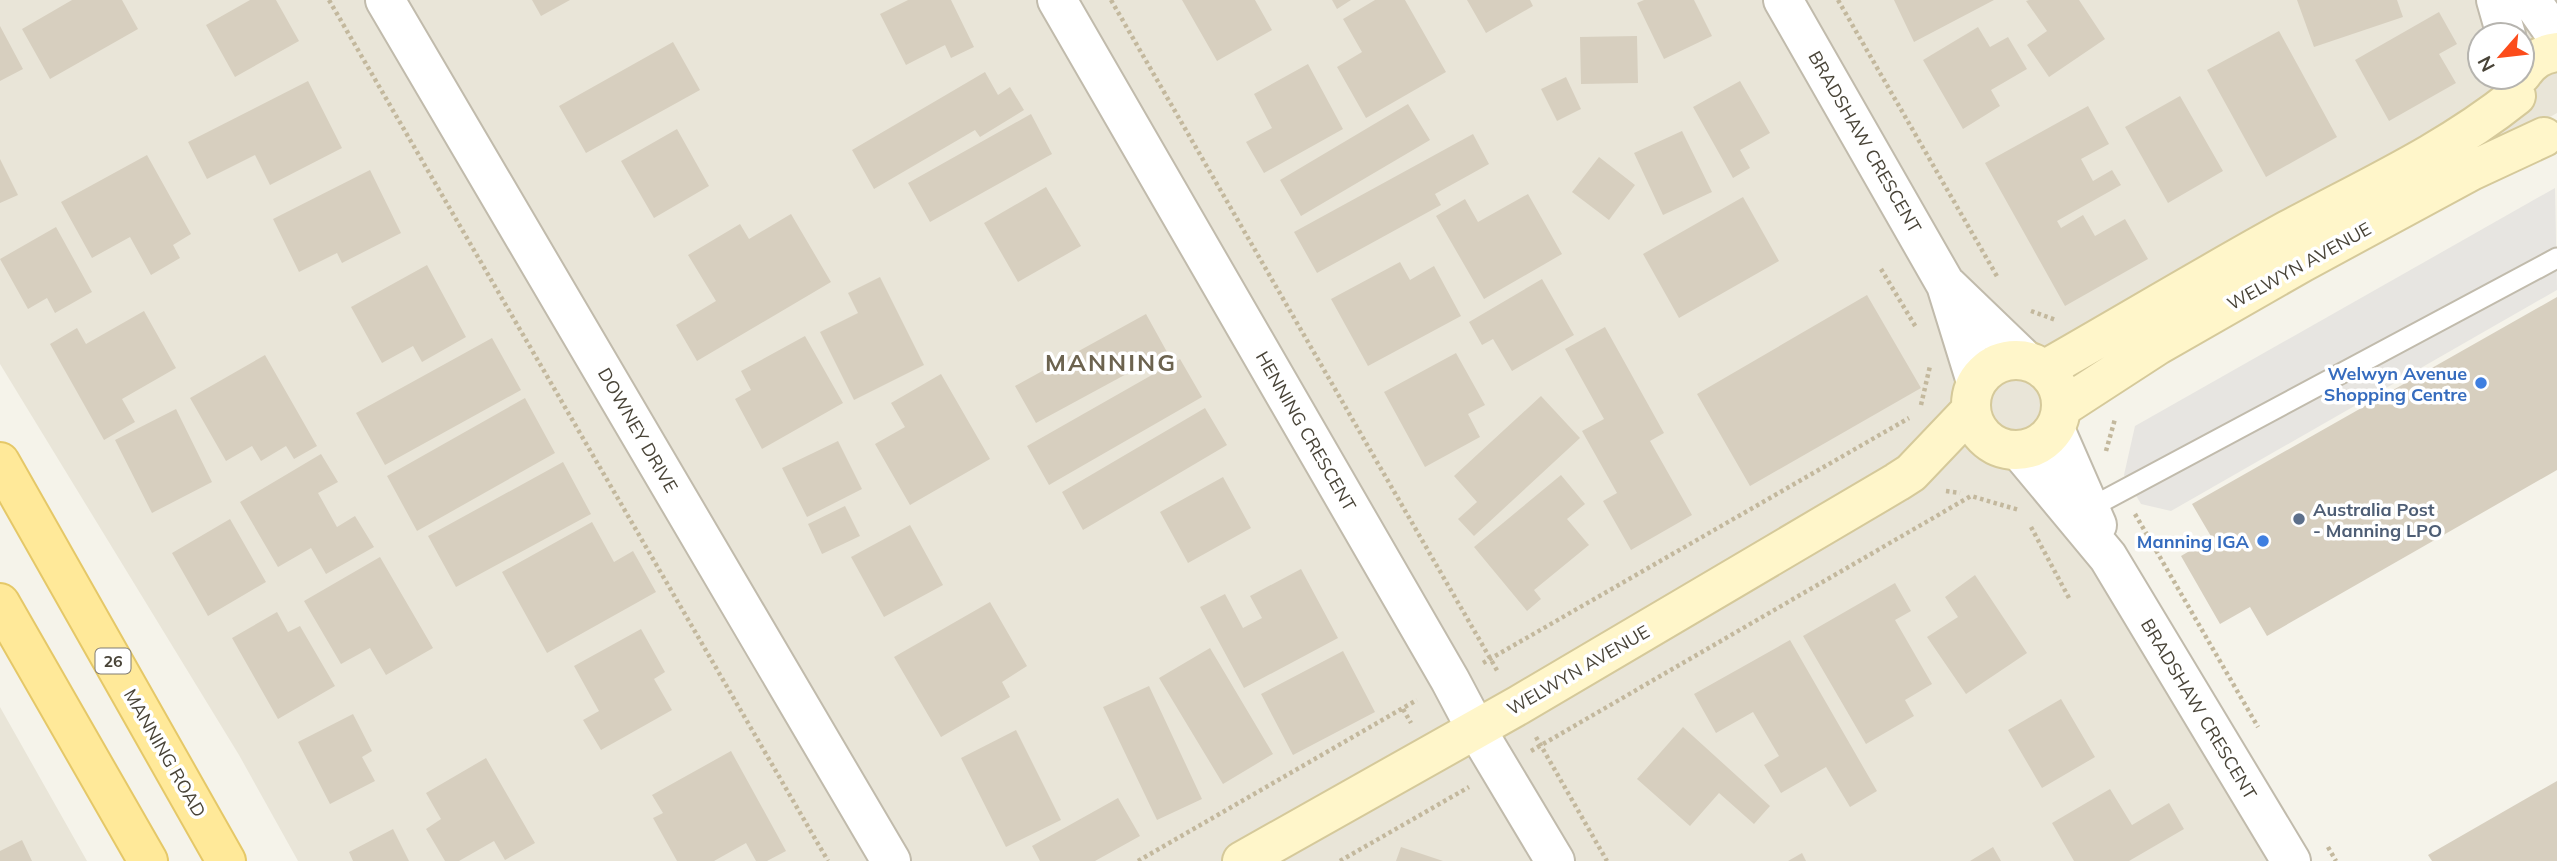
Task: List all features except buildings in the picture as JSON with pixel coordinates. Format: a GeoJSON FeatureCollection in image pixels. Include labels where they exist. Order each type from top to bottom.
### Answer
{"type":"FeatureCollection","features":[{"type":"Feature","properties":{"kind":"main road","name":"MANNING ROAD"},"geometry":{"type":"LineString","coordinates":[[0,462],[226,861]]}},
{"type":"Feature","properties":{"kind":"main road"},"geometry":{"type":"LineString","coordinates":[[0,604],[148,861]]}},
{"type":"Feature","properties":{"kind":"street","name":"DOWNEY DRIVE"},"geometry":{"type":"LineString","coordinates":[[385,0],[891,861]]}},
{"type":"Feature","properties":{"kind":"street","name":"HENNING CRESCENT"},"geometry":{"type":"LineString","coordinates":[[1057,0],[1476,729],[1555,861]]}},
{"type":"Feature","properties":{"kind":"street","name":"BRADSHAW CRESCENT"},"geometry":{"type":"LineString","coordinates":[[1783,0],[1946,285],[1962,336],[1973,396]]}},
{"type":"Feature","properties":{"kind":"street"},"geometry":{"type":"LineString","coordinates":[[2496,0],[2502,21]]}},
{"type":"Feature","properties":{"kind":"street"},"geometry":{"type":"LineString","coordinates":[[2531,0],[2557,37]]}},
{"type":"Feature","properties":{"kind":"street","name":"WELWYN AVENUE"},"geometry":{"type":"LineString","coordinates":[[2536,59],[2557,52]]}},
{"type":"Feature","properties":{"kind":"street","name":"WELWYN AVENUE"},"geometry":{"type":"LineString","coordinates":[[2058,418],[2295,247],[2482,123],[2511,91]]}},
{"type":"Feature","properties":{"kind":"street"},"geometry":{"type":"LineString","coordinates":[[2519,91],[2518,110],[2524,121],[2533,131],[2551,139]]}},
{"type":"Feature","properties":{"kind":"street","name":"WELWYN AVENUE"},"geometry":{"type":"LineString","coordinates":[[2035,365],[2295,247],[2551,139]]}},
{"type":"Feature","properties":{"kind":"street","name":"BRADSHAW CRESCENT"},"geometry":{"type":"LineString","coordinates":[[1946,285],[2035,365]]}},
{"type":"Feature","properties":{"kind":"street"},"geometry":{"type":"LineString","coordinates":[[2011,359],[2035,365],[2057,384],[2058,418],[2045,440],[2032,447],[2008,448],[1982,436],[1974,426],[1973,396],[1986,370],[1998,362],[2011,359]]}},
{"type":"Feature","properties":{"kind":"street","name":"WELWYN AVENUE"},"geometry":{"type":"LineString","coordinates":[[1911,473],[1973,396]]}},
{"type":"Feature","properties":{"kind":"street","name":"BRADSHAW CRESCENT"},"geometry":{"type":"LineString","coordinates":[[2058,418],[2073,495],[2291,861]]}},
{"type":"Feature","properties":{"kind":"street","name":"BRADSHAW CRESCENT"},"geometry":{"type":"LineString","coordinates":[[2008,448],[2073,495]]}},
{"type":"Feature","properties":{"kind":"street","name":"WELWYN AVENUE"},"geometry":{"type":"LineString","coordinates":[[1242,861],[1519,705],[1911,473],[2008,448]]}},
{"type":"Feature","properties":{"kind":"lane"},"geometry":{"type":"LineString","coordinates":[[2073,495],[2557,258]]}},
{"type":"Feature","properties":{"kind":"path"},"geometry":{"type":"LineString","coordinates":[[330,0],[828,861]]}},
{"type":"Feature","properties":{"kind":"path"},"geometry":{"type":"LineString","coordinates":[[1111,0],[1607,861]]}},
{"type":"Feature","properties":{"kind":"path"},"geometry":{"type":"LineString","coordinates":[[1838,0],[2000,282]]}},
{"type":"Feature","properties":{"kind":"path"},"geometry":{"type":"LineString","coordinates":[[1881,269],[1919,332]]}},
{"type":"Feature","properties":{"kind":"path"},"geometry":{"type":"LineString","coordinates":[[1138,861],[1918,413],[1932,354],[1962,336]]}},
{"type":"Feature","properties":{"kind":"path"},"geometry":{"type":"LineString","coordinates":[[2069,598],[2073,495],[2103,459],[2118,411]]}},
{"type":"Feature","properties":{"kind":"path"},"geometry":{"type":"LineString","coordinates":[[2073,495],[2260,730]]}},
{"type":"Feature","properties":{"kind":"path"},"geometry":{"type":"LineString","coordinates":[[1340,861],[1971,496],[2073,495]]}},
{"type":"Feature","properties":{"kind":"path"},"geometry":{"type":"LineString","coordinates":[[2322,837],[2336,861]]}},
{"type":"Feature","properties":{"kind":"shaded area"},"geometry":{"type":"Polygon","coordinates":[[[0,0],[2557,0],[2557,113],[2041,407],[2305,861],[298,861],[239,755],[0,364],[0,0]]]}},
{"type":"Feature","properties":{"kind":"shaded area"},"geometry":{"type":"Polygon","coordinates":[[[2555,188],[2557,290],[2171,511],[2141,504],[2124,475],[2135,426],[2555,188]]]}},
{"type":"Feature","properties":{"kind":"shaded area"},"geometry":{"type":"Polygon","coordinates":[[[0,707],[87,861],[0,861],[0,707]]]}},
{"type":"Feature","properties":{"kind":"place","name":"Welwyn Avenue Shopping Centre"},"geometry":{"type":"Point","coordinates":[2481,383]}},
{"type":"Feature","properties":{"kind":"place","name":"Australia Post - Manning LPO"},"geometry":{"type":"Point","coordinates":[2299,519]}},
{"type":"Feature","properties":{"kind":"place","name":"Manning IGA"},"geometry":{"type":"Point","coordinates":[2263,541]}},
{"type":"Feature","properties":{"kind":"district","name":"MANNING"},"geometry":{"type":"Point","coordinates":[1111,362]}}]}
